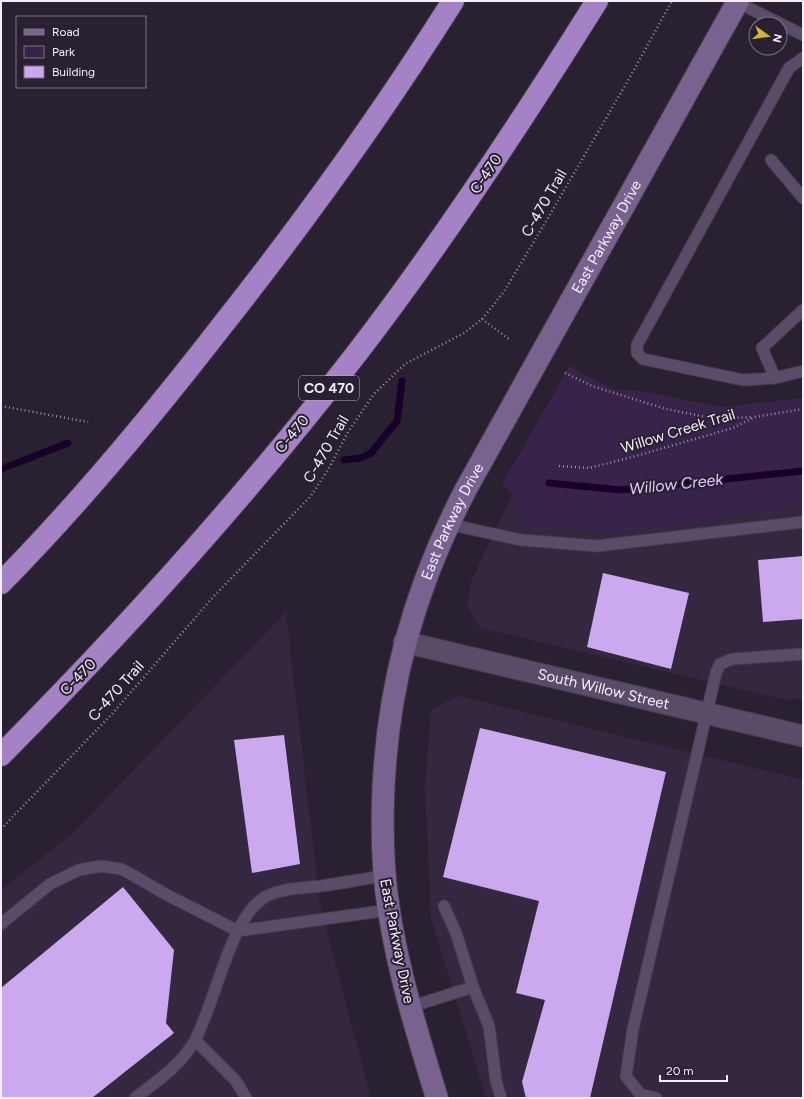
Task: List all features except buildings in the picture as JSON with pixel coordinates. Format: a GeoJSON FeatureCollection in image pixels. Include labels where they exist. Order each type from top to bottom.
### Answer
{"type":"FeatureCollection","features":[{"type":"Feature","properties":{"kind":"highway"},"geometry":{"type":"LineString","coordinates":[[1,583],[54,527],[149,417],[243,301],[352,154],[410,69],[453,1]]}},
{"type":"Feature","properties":{"kind":"highway","name":"C-470"},"geometry":{"type":"LineString","coordinates":[[1,755],[72,684],[160,589],[271,460],[350,362],[460,212],[597,1]]}},
{"type":"Feature","properties":{"kind":"street","name":"East Parkway Drive"},"geometry":{"type":"LineString","coordinates":[[437,1098],[410,1007],[388,910],[384,876],[382,823],[385,756],[394,689],[404,642],[424,582],[448,524],[497,433],[737,2]]}},
{"type":"Feature","properties":{"kind":"street","name":"South Willow Street"},"geometry":{"type":"LineString","coordinates":[[404,642],[803,736]]}},
{"type":"Feature","properties":{"kind":"lane"},"geometry":{"type":"LineString","coordinates":[[737,2],[803,35]]}},
{"type":"Feature","properties":{"kind":"lane"},"geometry":{"type":"LineString","coordinates":[[803,58],[789,68],[637,344],[637,353],[643,359],[742,380],[775,378],[803,371]]}},
{"type":"Feature","properties":{"kind":"lane"},"geometry":{"type":"LineString","coordinates":[[771,160],[803,198]]}},
{"type":"Feature","properties":{"kind":"lane"},"geometry":{"type":"LineString","coordinates":[[775,378],[762,348],[803,310]]}},
{"type":"Feature","properties":{"kind":"lane"},"geometry":{"type":"LineString","coordinates":[[448,524],[521,540],[597,546],[803,522]]}},
{"type":"Feature","properties":{"kind":"lane"},"geometry":{"type":"LineString","coordinates":[[656,1098],[640,1094],[626,1076],[633,1029],[716,673],[720,664],[732,659],[803,654]]}},
{"type":"Feature","properties":{"kind":"lane"},"geometry":{"type":"LineString","coordinates":[[1,924],[50,884],[79,870],[101,866],[121,869],[167,895],[238,931],[388,910]]}},
{"type":"Feature","properties":{"kind":"lane"},"geometry":{"type":"LineString","coordinates":[[135,1098],[182,1060],[195,1040],[238,931],[248,912],[256,903],[267,896],[284,891],[384,876]]}},
{"type":"Feature","properties":{"kind":"lane"},"geometry":{"type":"LineString","coordinates":[[444,906],[456,933],[489,1026],[496,1081],[501,1098]]}},
{"type":"Feature","properties":{"kind":"lane"},"geometry":{"type":"LineString","coordinates":[[410,1007],[474,987]]}},
{"type":"Feature","properties":{"kind":"lane"},"geometry":{"type":"LineString","coordinates":[[195,1040],[236,1081],[246,1098]]}},
{"type":"Feature","properties":{"kind":"path","name":"C-470 Trail"},"geometry":{"type":"LineString","coordinates":[[1,828],[112,714],[214,596],[310,497],[328,470],[348,432],[374,394],[405,364],[464,333],[482,319],[505,290],[517,271],[626,84],[672,1]]}},
{"type":"Feature","properties":{"kind":"path"},"geometry":{"type":"LineString","coordinates":[[482,319],[509,339]]}},
{"type":"Feature","properties":{"kind":"path"},"geometry":{"type":"LineString","coordinates":[[565,373],[599,389],[666,409],[716,418],[755,417]]}},
{"type":"Feature","properties":{"kind":"path"},"geometry":{"type":"LineString","coordinates":[[1,406],[88,422]]}},
{"type":"Feature","properties":{"kind":"path","name":"Willow Creek Trail"},"geometry":{"type":"LineString","coordinates":[[559,466],[589,468],[733,428],[755,417],[803,409]]}},
{"type":"Feature","properties":{"kind":"shaded area"},"geometry":{"type":"Polygon","coordinates":[[[512,494],[521,524],[620,533],[803,505],[803,698],[786,700],[480,628],[467,606],[471,582],[512,494]]]}},
{"type":"Feature","properties":{"kind":"shaded area"},"geometry":{"type":"Polygon","coordinates":[[[286,612],[320,905],[371,1098],[1,1098],[1,890],[73,833],[286,612]]]}},
{"type":"Feature","properties":{"kind":"shaded area"},"geometry":{"type":"Polygon","coordinates":[[[458,696],[803,780],[803,1098],[486,1098],[431,918],[425,786],[431,710],[458,696]]]}},
{"type":"Feature","properties":{"kind":"green space"},"geometry":{"type":"Polygon","coordinates":[[[570,365],[581,373],[613,389],[641,391],[720,407],[802,398],[803,375],[803,505],[620,533],[521,524],[512,494],[502,484],[570,365]]]}},
{"type":"Feature","properties":{"kind":"waterway"},"geometry":{"type":"LineString","coordinates":[[344,460],[361,458],[371,453],[397,421],[402,381]]}},
{"type":"Feature","properties":{"kind":"waterway","name":"Willow Creek"},"geometry":{"type":"LineString","coordinates":[[1,469],[68,443]]}},
{"type":"Feature","properties":{"kind":"waterway","name":"Willow Creek"},"geometry":{"type":"LineString","coordinates":[[549,483],[621,490],[803,471]]}}]}
